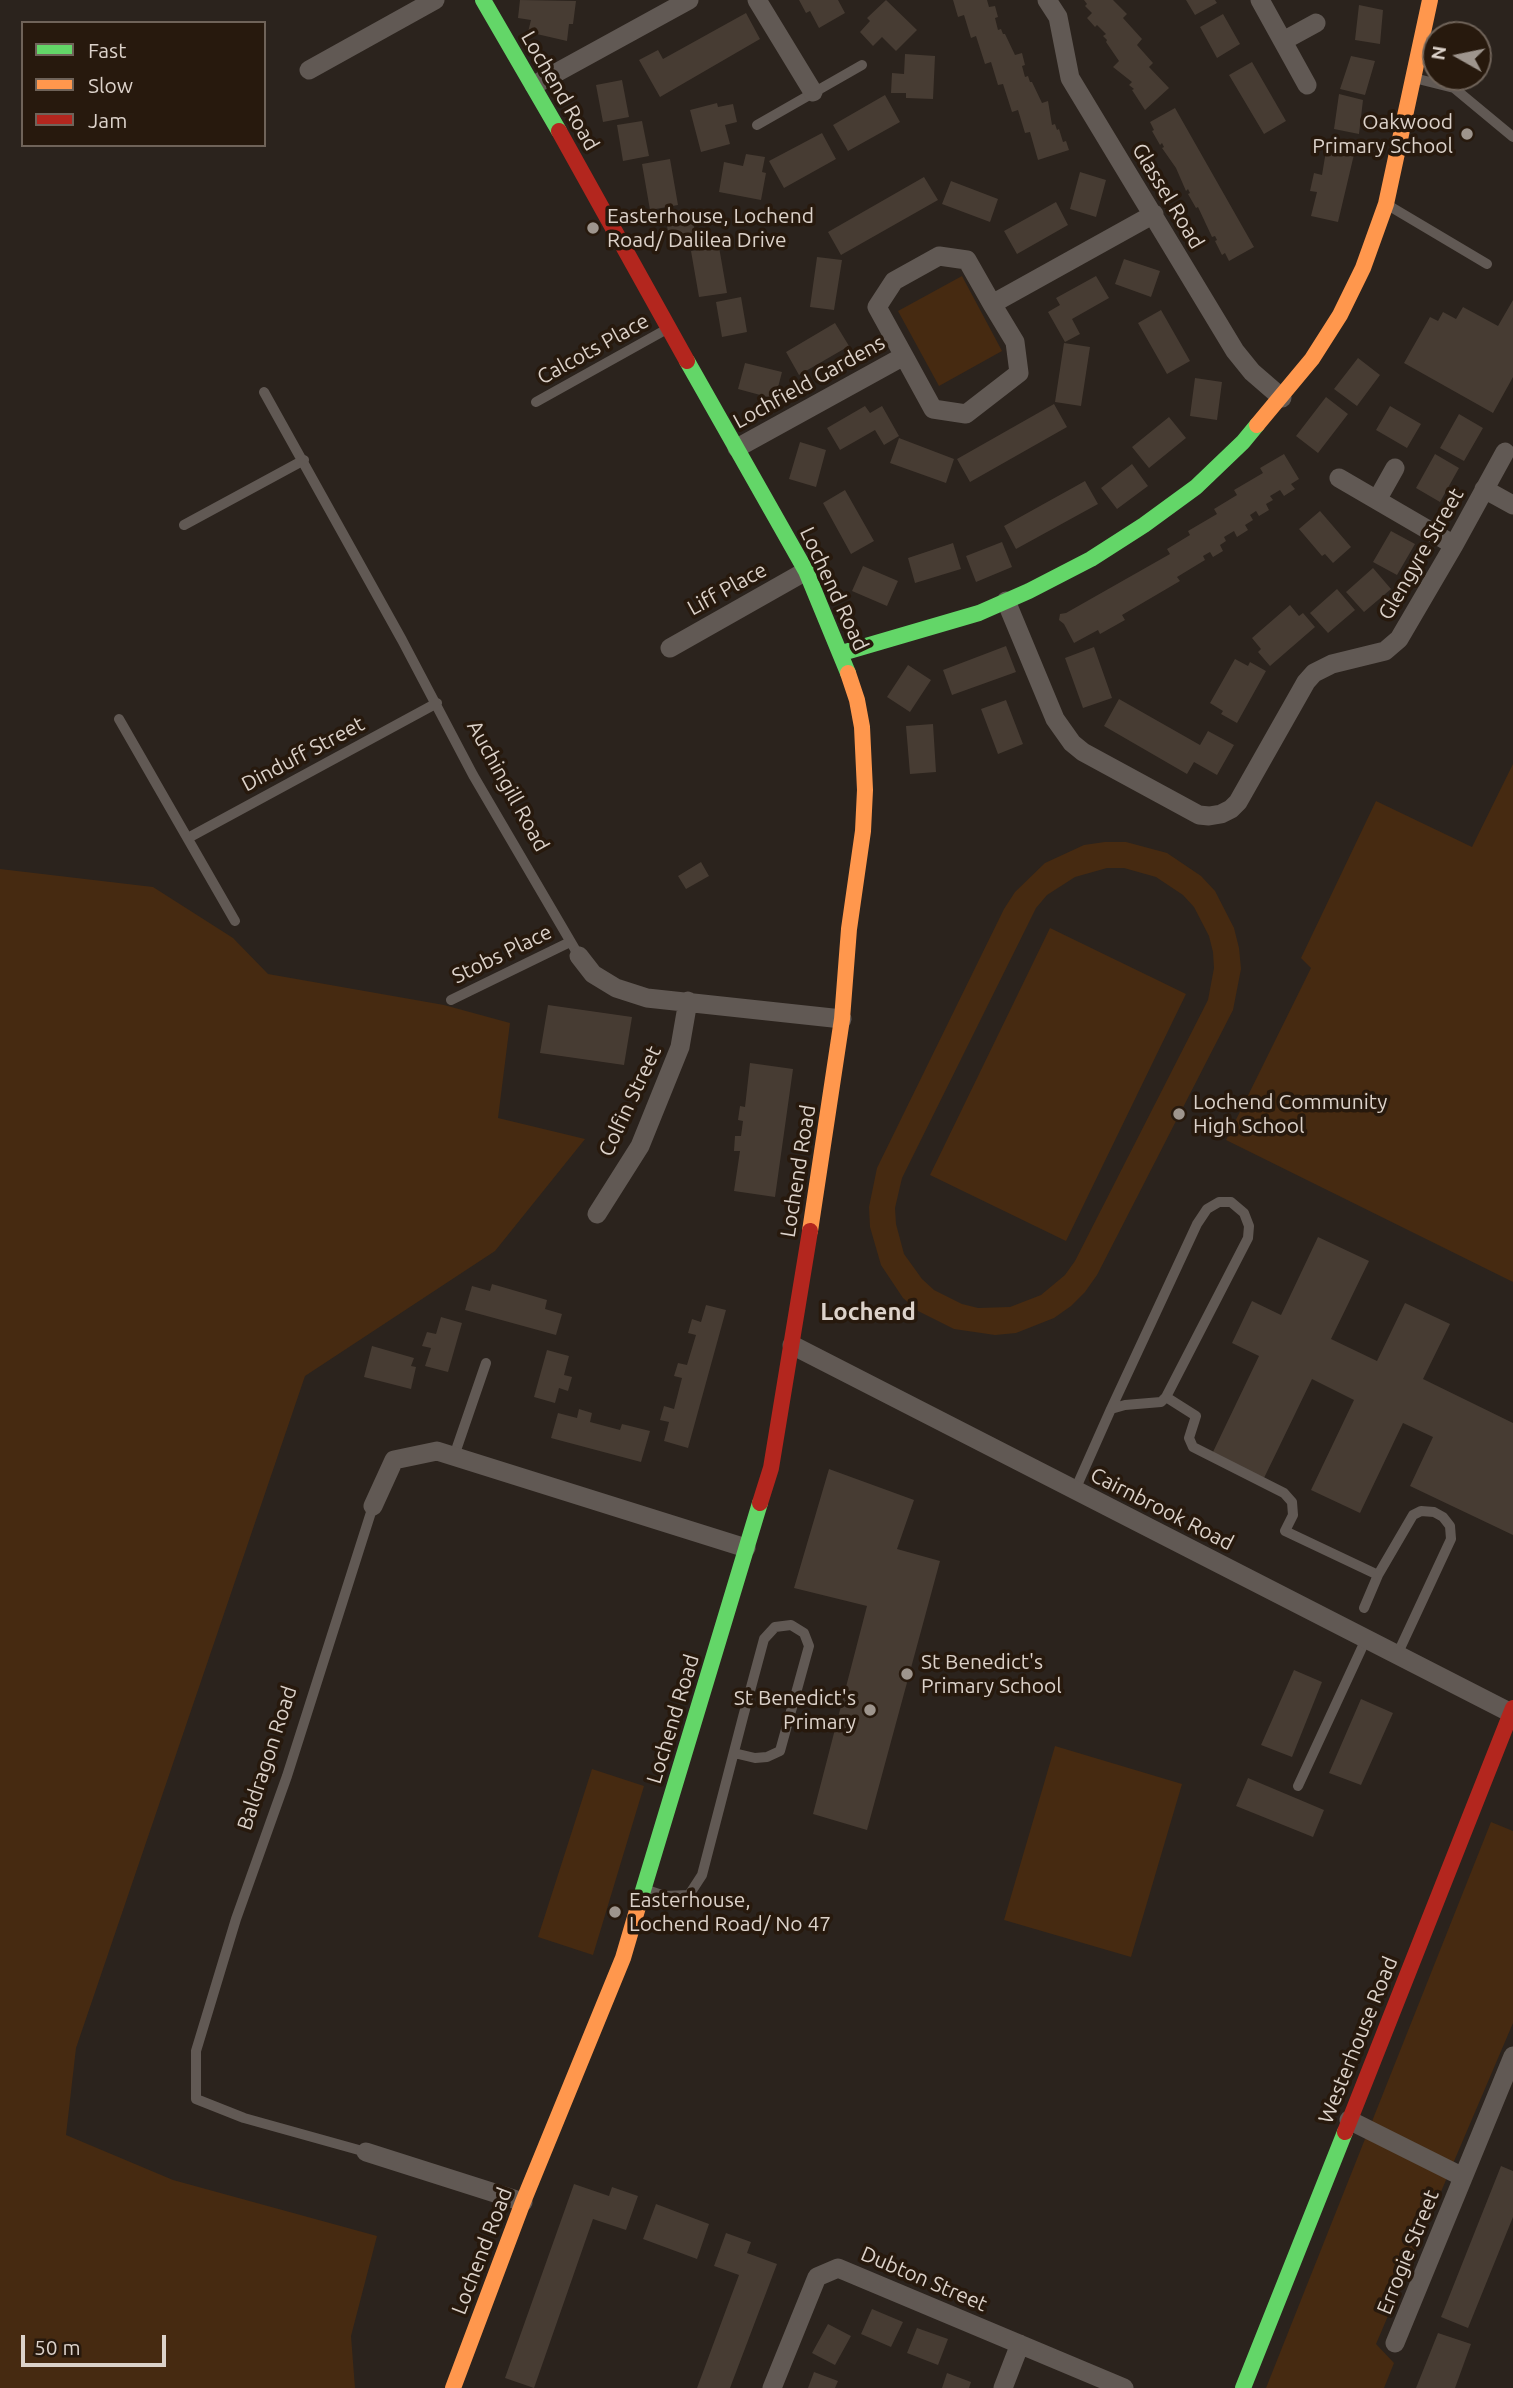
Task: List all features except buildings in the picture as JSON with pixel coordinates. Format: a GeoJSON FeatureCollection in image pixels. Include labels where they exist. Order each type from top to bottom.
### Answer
{"type":"FeatureCollection","features":[{"type":"Feature","properties":{"kind":"street"},"geometry":{"type":"LineString","coordinates":[[309,70],[435,0]]}},
{"type":"Feature","properties":{"kind":"street","name":"Lochend Road"},"geometry":{"type":"LineString","coordinates":[[453,2388],[523,2202],[623,1958],[771,1468],[842,1019],[865,790],[862,727],[857,700],[842,653],[806,571],[534,85],[483,0]]}},
{"type":"Feature","properties":{"kind":"street"},"geometry":{"type":"LineString","coordinates":[[534,85],[689,0]]}},
{"type":"Feature","properties":{"kind":"street"},"geometry":{"type":"LineString","coordinates":[[757,0],[813,92]]}},
{"type":"Feature","properties":{"kind":"street","name":"Glassel Road"},"geometry":{"type":"LineString","coordinates":[[1047,0],[1058,17],[1070,78],[1235,351],[1252,372],[1282,398]]}},
{"type":"Feature","properties":{"kind":"street"},"geometry":{"type":"LineString","coordinates":[[1260,0],[1307,85]]}},
{"type":"Feature","properties":{"kind":"street"},"geometry":{"type":"LineString","coordinates":[[842,653],[979,613],[1091,559],[1196,487],[1243,442],[1312,359],[1340,315],[1363,268],[1386,204],[1430,0]]}},
{"type":"Feature","properties":{"kind":"street"},"geometry":{"type":"LineString","coordinates":[[1283,41],[1316,23]]}},
{"type":"Feature","properties":{"kind":"street"},"geometry":{"type":"LineString","coordinates":[[992,304],[1154,214]]}},
{"type":"Feature","properties":{"kind":"street","name":"Lochfield Gardens"},"geometry":{"type":"LineString","coordinates":[[939,256],[967,260],[1015,342],[1019,373],[966,414],[933,409],[904,356],[877,307],[894,281],[939,256]]}},
{"type":"Feature","properties":{"kind":"street","name":"Lochfield Gardens"},"geometry":{"type":"LineString","coordinates":[[737,448],[904,356]]}},
{"type":"Feature","properties":{"kind":"street","name":"Glengyre Street"},"geometry":{"type":"LineString","coordinates":[[1006,601],[1055,719],[1072,743],[1083,752],[1199,815],[1209,816],[1231,809],[1238,802],[1306,682],[1314,673],[1332,664],[1375,654],[1394,645],[1454,545],[1504,452]]}},
{"type":"Feature","properties":{"kind":"street"},"geometry":{"type":"LineString","coordinates":[[1377,500],[1395,468]]}},
{"type":"Feature","properties":{"kind":"street"},"geometry":{"type":"LineString","coordinates":[[1339,478],[1454,545]]}},
{"type":"Feature","properties":{"kind":"street","name":"Glengyre Street"},"geometry":{"type":"LineString","coordinates":[[1484,489],[1513,505]]}},
{"type":"Feature","properties":{"kind":"street","name":"Liff Place"},"geometry":{"type":"LineString","coordinates":[[670,648],[806,571]]}},
{"type":"Feature","properties":{"kind":"street","name":"Auchingill Road"},"geometry":{"type":"LineString","coordinates":[[574,949],[593,974],[615,988],[647,998],[842,1019]]}},
{"type":"Feature","properties":{"kind":"street","name":"Colfin Street"},"geometry":{"type":"LineString","coordinates":[[597,1214],[640,1146],[680,1047],[688,1001]]}},
{"type":"Feature","properties":{"kind":"street","name":"Cairnbrook Road"},"geometry":{"type":"LineString","coordinates":[[792,1345],[1397,1655],[1512,1710]]}},
{"type":"Feature","properties":{"kind":"street","name":"Baldragon Road"},"geometry":{"type":"LineString","coordinates":[[373,1506],[394,1460],[437,1451],[746,1548]]}},
{"type":"Feature","properties":{"kind":"street","name":"Westerhouse Road"},"geometry":{"type":"LineString","coordinates":[[1243,2388],[1512,1710]]}},
{"type":"Feature","properties":{"kind":"street","name":"Errogie Street"},"geometry":{"type":"LineString","coordinates":[[1395,2343],[1513,2056]]}},
{"type":"Feature","properties":{"kind":"street","name":"Errogie Street"},"geometry":{"type":"LineString","coordinates":[[1349,2120],[1463,2177]]}},
{"type":"Feature","properties":{"kind":"street","name":"Baldragon Road"},"geometry":{"type":"LineString","coordinates":[[366,2152],[523,2202]]}},
{"type":"Feature","properties":{"kind":"street","name":"Dubton Street"},"geometry":{"type":"LineString","coordinates":[[772,2388],[817,2277],[838,2268],[1124,2388]]}},
{"type":"Feature","properties":{"kind":"street"},"geometry":{"type":"LineString","coordinates":[[1003,2388],[1020,2344]]}},
{"type":"Feature","properties":{"kind":"lane"},"geometry":{"type":"LineString","coordinates":[[757,125],[862,65]]}},
{"type":"Feature","properties":{"kind":"lane"},"geometry":{"type":"LineString","coordinates":[[1413,78],[1454,88],[1513,137]]}},
{"type":"Feature","properties":{"kind":"lane"},"geometry":{"type":"LineString","coordinates":[[1386,204],[1487,264]]}},
{"type":"Feature","properties":{"kind":"lane","name":"Calcots Place"},"geometry":{"type":"LineString","coordinates":[[536,402],[668,328]]}},
{"type":"Feature","properties":{"kind":"lane","name":"Auchingill Road"},"geometry":{"type":"LineString","coordinates":[[264,392],[437,703],[473,775],[574,949]]}},
{"type":"Feature","properties":{"kind":"lane"},"geometry":{"type":"LineString","coordinates":[[184,525],[304,460]]}},
{"type":"Feature","properties":{"kind":"lane","name":"Dinduff Street"},"geometry":{"type":"LineString","coordinates":[[188,838],[437,703]]}},
{"type":"Feature","properties":{"kind":"lane"},"geometry":{"type":"LineString","coordinates":[[119,719],[235,921]]}},
{"type":"Feature","properties":{"kind":"lane","name":"Stobs Place"},"geometry":{"type":"LineString","coordinates":[[451,1000],[574,949]]}},
{"type":"Feature","properties":{"kind":"lane"},"geometry":{"type":"LineString","coordinates":[[1075,1490],[1111,1409],[1198,1224],[1207,1209],[1219,1202],[1231,1202],[1244,1213],[1249,1226],[1248,1238],[1166,1397],[1161,1402],[1111,1409]]}},
{"type":"Feature","properties":{"kind":"lane"},"geometry":{"type":"LineString","coordinates":[[454,1456],[486,1363]]}},
{"type":"Feature","properties":{"kind":"lane"},"geometry":{"type":"LineString","coordinates":[[1166,1397],[1196,1416],[1189,1438],[1193,1447],[1284,1493],[1292,1502],[1293,1515],[1285,1531],[1378,1575]]}},
{"type":"Feature","properties":{"kind":"lane","name":"Baldragon Road"},"geometry":{"type":"LineString","coordinates":[[366,2152],[244,2118],[196,2099],[196,2051],[236,1919],[286,1776],[373,1506]]}},
{"type":"Feature","properties":{"kind":"lane"},"geometry":{"type":"LineString","coordinates":[[1364,1608],[1378,1575],[1413,1515],[1421,1511],[1434,1512],[1443,1517],[1450,1526],[1451,1539],[1397,1655]]}},
{"type":"Feature","properties":{"kind":"lane"},"geometry":{"type":"LineString","coordinates":[[644,1889],[665,1896],[689,1895],[702,1874],[764,1639],[775,1627],[791,1625],[804,1633],[809,1646],[780,1751],[755,1758],[734,1753]]}},
{"type":"Feature","properties":{"kind":"lane"},"geometry":{"type":"LineString","coordinates":[[1298,1786],[1366,1639]]}},
{"type":"Feature","properties":{"kind":"shaded area"},"geometry":{"type":"Polygon","coordinates":[[[962,276],[1002,351],[939,386],[898,311],[962,276]]]}},
{"type":"Feature","properties":{"kind":"shaded area"},"geometry":{"type":"Polygon","coordinates":[[[1513,764],[1513,1282],[1226,1140],[1311,968],[1301,958],[1376,801],[1472,847],[1513,764]]]}},
{"type":"Feature","properties":{"kind":"shaded area"},"geometry":{"type":"Polygon","coordinates":[[[1126,842],[1167,853],[1201,876],[1215,891],[1234,928],[1239,948],[1241,969],[1233,1010],[1097,1275],[1085,1292],[1054,1318],[1016,1333],[995,1335],[954,1329],[918,1311],[903,1298],[881,1265],[870,1227],[869,1207],[877,1168],[1004,909],[1015,892],[1045,863],[1084,845],[1126,842]],[[1107,868],[1075,877],[1047,895],[1036,908],[902,1178],[895,1208],[904,1254],[922,1279],[934,1290],[962,1304],[978,1308],[1010,1307],[1041,1295],[1065,1275],[1075,1261],[1208,1000],[1214,968],[1213,952],[1209,936],[1194,907],[1183,895],[1156,877],[1124,868],[1107,868]]]}},
{"type":"Feature","properties":{"kind":"shaded area"},"geometry":{"type":"Polygon","coordinates":[[[0,869],[153,887],[233,938],[268,974],[444,1005],[510,1023],[498,1118],[585,1139],[495,1251],[305,1376],[76,2048],[66,2135],[173,2180],[377,2236],[351,2336],[355,2388],[0,2388],[0,869]]]}},
{"type":"Feature","properties":{"kind":"shaded area"},"geometry":{"type":"Polygon","coordinates":[[[1050,928],[1186,994],[1066,1241],[930,1175],[1050,928]]]}},
{"type":"Feature","properties":{"kind":"shaded area"},"geometry":{"type":"Polygon","coordinates":[[[1055,1746],[1182,1784],[1131,1957],[1004,1920],[1055,1746]]]}},
{"type":"Feature","properties":{"kind":"shaded area"},"geometry":{"type":"Polygon","coordinates":[[[592,1769],[644,1786],[593,1955],[538,1937],[592,1769]]]}},
{"type":"Feature","properties":{"kind":"shaded area"},"geometry":{"type":"Polygon","coordinates":[[[1491,1822],[1513,1831],[1513,2023],[1376,2344],[1394,2363],[1384,2388],[1266,2388],[1491,1822]]]}},
{"type":"Feature","properties":{"kind":"traffic: fast"},"geometry":{"type":"LineString","coordinates":[[483,0],[559,131]]}},
{"type":"Feature","properties":{"kind":"traffic: fast"},"geometry":{"type":"LineString","coordinates":[[687,361],[806,571],[848,673]]}},
{"type":"Feature","properties":{"kind":"traffic: fast"},"geometry":{"type":"LineString","coordinates":[[842,653],[979,613],[1091,559],[1196,487],[1257,425]]}},
{"type":"Feature","properties":{"kind":"traffic: fast"},"geometry":{"type":"LineString","coordinates":[[638,1907],[760,1503]]}},
{"type":"Feature","properties":{"kind":"traffic: fast"},"geometry":{"type":"LineString","coordinates":[[1243,2388],[1345,2132]]}},
{"type":"Feature","properties":{"kind":"traffic: slow"},"geometry":{"type":"LineString","coordinates":[[1257,425],[1312,359],[1340,315],[1363,268],[1386,204],[1430,0]]}},
{"type":"Feature","properties":{"kind":"traffic: slow"},"geometry":{"type":"LineString","coordinates":[[810,1231],[842,1019],[849,929],[863,831],[865,790],[862,727],[848,673]]}},
{"type":"Feature","properties":{"kind":"traffic: slow"},"geometry":{"type":"LineString","coordinates":[[453,2388],[523,2202],[623,1958],[638,1907]]}},
{"type":"Feature","properties":{"kind":"traffic: jam"},"geometry":{"type":"LineString","coordinates":[[559,131],[687,361]]}},
{"type":"Feature","properties":{"kind":"traffic: jam"},"geometry":{"type":"LineString","coordinates":[[760,1503],[771,1468],[810,1231]]}},
{"type":"Feature","properties":{"kind":"traffic: jam"},"geometry":{"type":"LineString","coordinates":[[1345,2132],[1513,1708]]}},
{"type":"Feature","properties":{"kind":"place","name":"Oakwood Primary School"},"geometry":{"type":"Point","coordinates":[1467,134]}},
{"type":"Feature","properties":{"kind":"place","name":"Easterhouse, Lochend Road/ Dalilea Drive"},"geometry":{"type":"Point","coordinates":[593,228]}},
{"type":"Feature","properties":{"kind":"place","name":"Lochend Community High School"},"geometry":{"type":"Point","coordinates":[1179,1114]}},
{"type":"Feature","properties":{"kind":"place","name":"St Benedict's Primary School"},"geometry":{"type":"Point","coordinates":[907,1674]}},
{"type":"Feature","properties":{"kind":"place","name":"St Benedict's Primary"},"geometry":{"type":"Point","coordinates":[870,1710]}},
{"type":"Feature","properties":{"kind":"place","name":"Easterhouse, Lochend Road/ No 47"},"geometry":{"type":"Point","coordinates":[615,1912]}},
{"type":"Feature","properties":{"kind":"district","name":"Lochend"},"geometry":{"type":"Point","coordinates":[868,1312]}}]}
